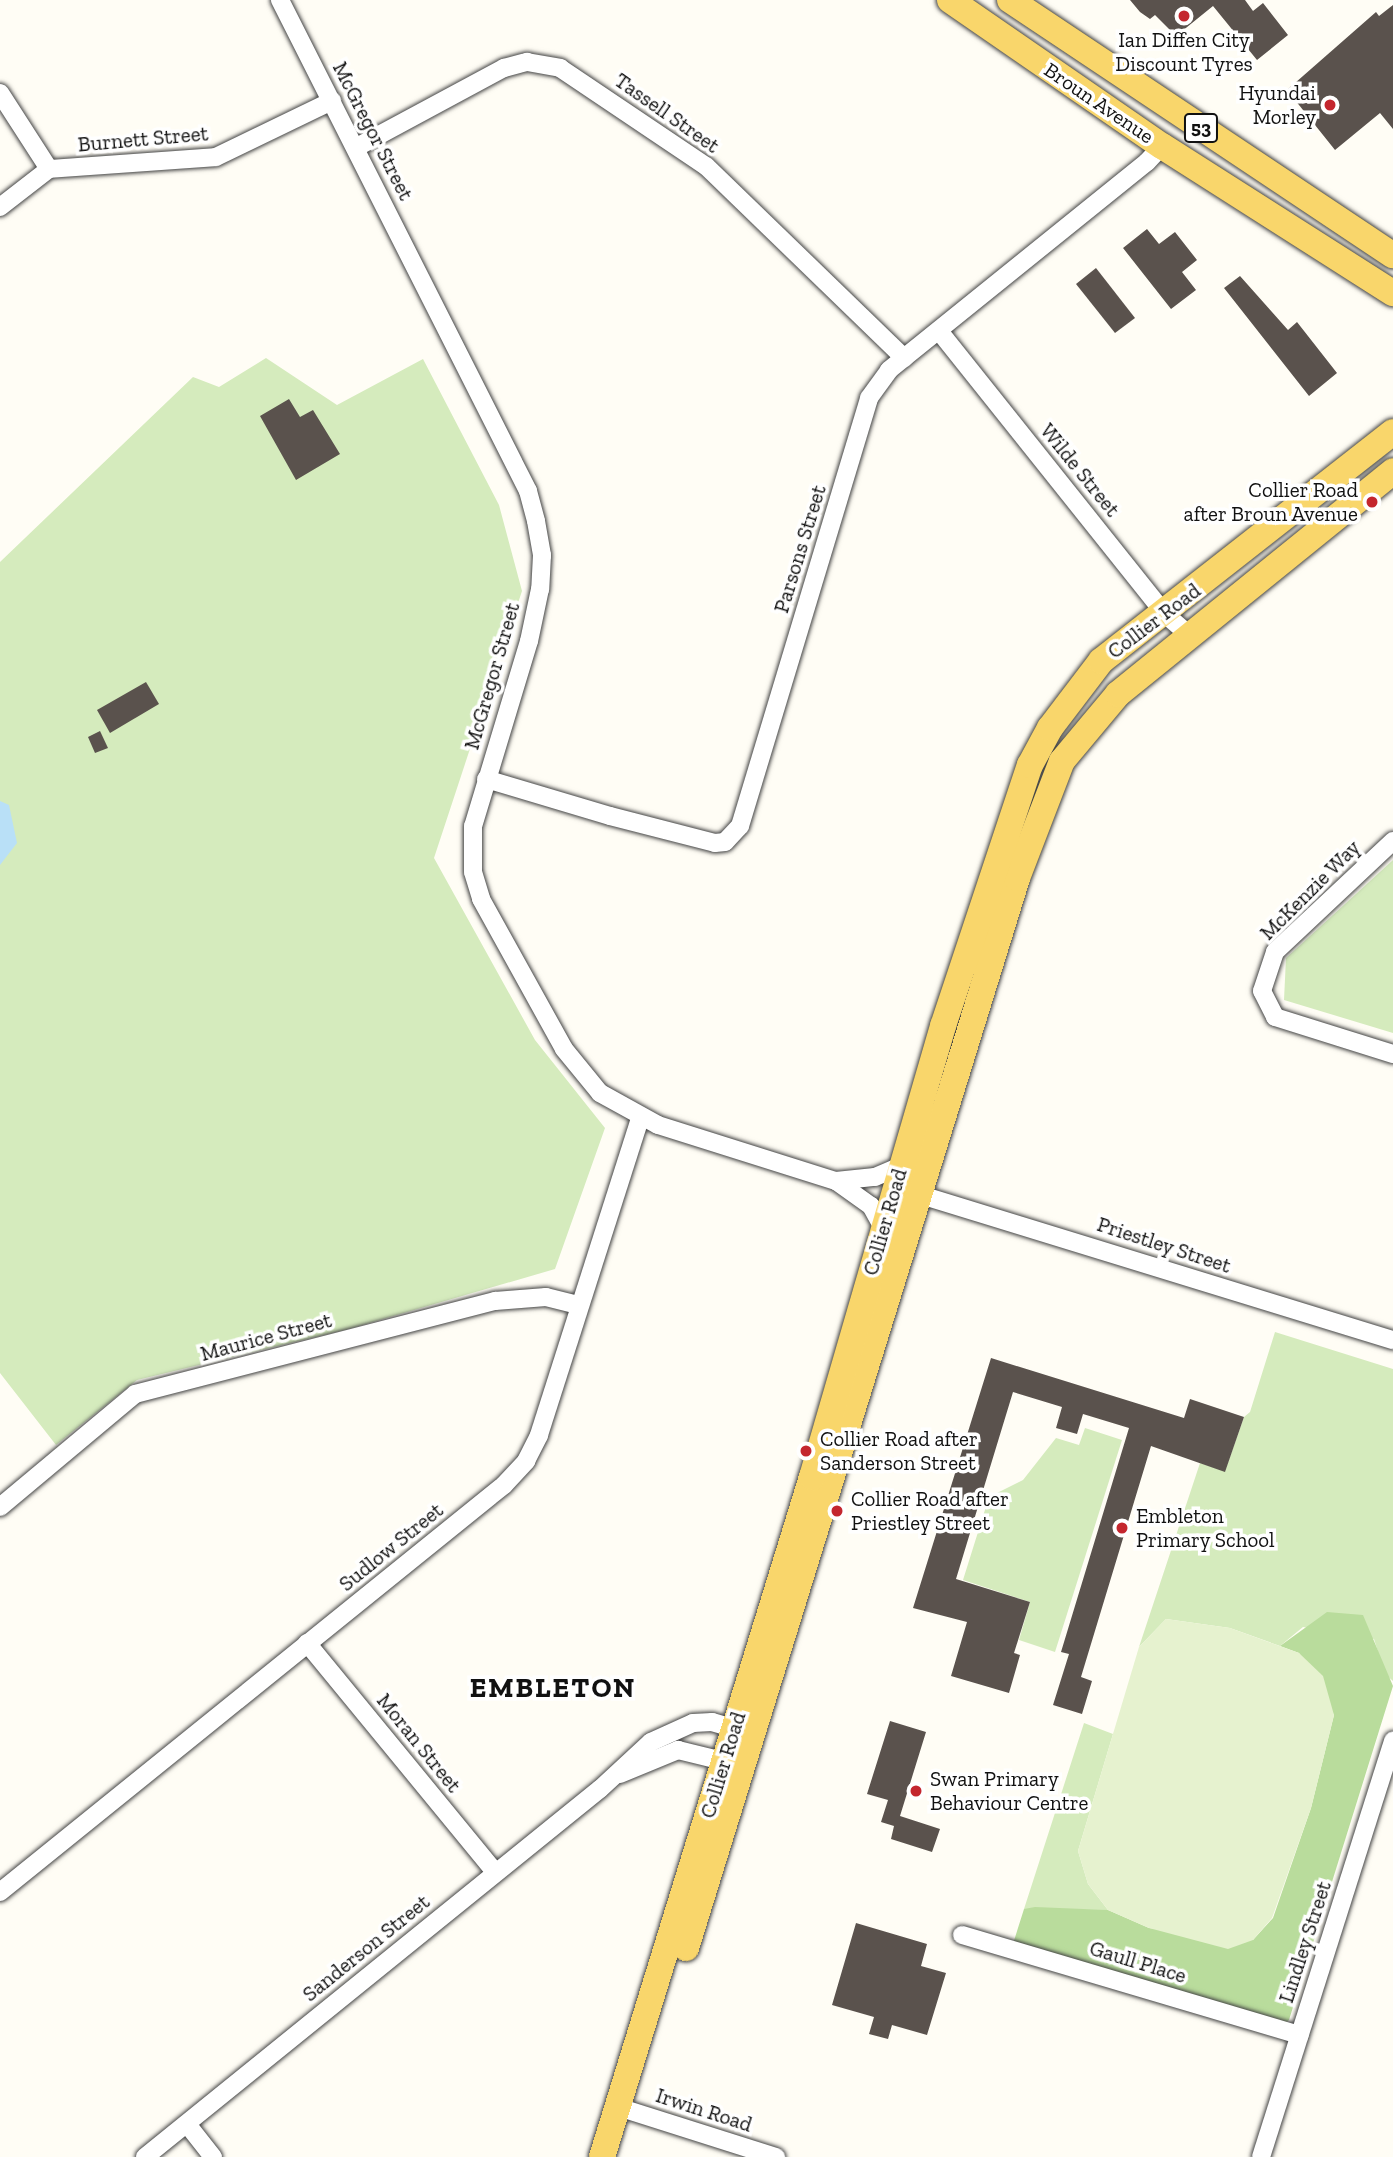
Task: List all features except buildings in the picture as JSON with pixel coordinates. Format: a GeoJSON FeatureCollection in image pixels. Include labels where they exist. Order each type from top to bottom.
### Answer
{"type":"FeatureCollection","features":[{"type":"Feature","properties":{"kind":"main road","name":"Broun Avenue"},"geometry":{"type":"LineString","coordinates":[[950,0],[1162,146],[1393,293]]}},
{"type":"Feature","properties":{"kind":"main road","name":"Broun Avenue"},"geometry":{"type":"LineString","coordinates":[[1010,0],[1393,255]]}},
{"type":"Feature","properties":{"kind":"main road","name":"Collier Road"},"geometry":{"type":"LineString","coordinates":[[602,2157],[626,2110],[734,1764],[901,1166],[989,878],[1030,765],[1050,728],[1101,661],[1130,635],[1165,614],[1393,432]]}},
{"type":"Feature","properties":{"kind":"main road","name":"Collier Road"},"geometry":{"type":"LineString","coordinates":[[744,1731],[921,1195],[1017,878],[1062,761],[1110,701],[1393,471]]}},
{"type":"Feature","properties":{"kind":"main road","name":"Collier Road"},"geometry":{"type":"LineString","coordinates":[[621,2157],[626,2110]]}},
{"type":"Feature","properties":{"kind":"street","name":"McGregor Street"},"geometry":{"type":"LineString","coordinates":[[281,0],[528,491],[536,521],[542,555],[540,589],[529,641],[485,779],[471,849],[481,899],[582,1074],[600,1093],[640,1118],[836,1181],[871,1206],[883,1228]]}},
{"type":"Feature","properties":{"kind":"street","name":"Tassell Street"},"geometry":{"type":"LineString","coordinates":[[357,147],[504,68],[527,62],[560,68],[706,166],[904,358]]}},
{"type":"Feature","properties":{"kind":"street"},"geometry":{"type":"LineString","coordinates":[[0,93],[49,169],[0,207]]}},
{"type":"Feature","properties":{"kind":"street","name":"Burnett Street"},"geometry":{"type":"LineString","coordinates":[[49,169],[216,157],[332,101]]}},
{"type":"Feature","properties":{"kind":"street","name":"Parsons Street"},"geometry":{"type":"LineString","coordinates":[[485,779],[610,816],[715,843],[725,842],[740,826],[869,398],[904,358],[1162,146]]}},
{"type":"Feature","properties":{"kind":"street","name":"Wilde Street"},"geometry":{"type":"LineString","coordinates":[[939,331],[1165,614],[1189,635]]}},
{"type":"Feature","properties":{"kind":"street","name":"McKenzie Way"},"geometry":{"type":"LineString","coordinates":[[1393,841],[1275,952],[1262,991],[1275,1017],[1393,1054]]}},
{"type":"Feature","properties":{"kind":"street","name":"Sudlow Street"},"geometry":{"type":"LineString","coordinates":[[0,1892],[504,1485],[526,1461],[539,1435],[640,1118]]}},
{"type":"Feature","properties":{"kind":"street","name":"McGregor Street"},"geometry":{"type":"LineString","coordinates":[[836,1181],[885,1175],[901,1166]]}},
{"type":"Feature","properties":{"kind":"street","name":"Priestley Street"},"geometry":{"type":"LineString","coordinates":[[921,1195],[1393,1340]]}},
{"type":"Feature","properties":{"kind":"street","name":"Maurice Street"},"geometry":{"type":"LineString","coordinates":[[0,1507],[135,1394],[495,1301],[546,1297],[579,1305]]}},
{"type":"Feature","properties":{"kind":"street","name":"Moran Street"},"geometry":{"type":"LineString","coordinates":[[307,1643],[495,1872]]}},
{"type":"Feature","properties":{"kind":"street","name":"Sanderson Street"},"geometry":{"type":"LineString","coordinates":[[145,2157],[616,1776],[631,1758],[672,1730],[712,1722],[744,1731]]}},
{"type":"Feature","properties":{"kind":"street","name":"Lindley Street"},"geometry":{"type":"LineString","coordinates":[[1261,2157],[1393,1740]]}},
{"type":"Feature","properties":{"kind":"street","name":"Sanderson Street"},"geometry":{"type":"LineString","coordinates":[[616,1776],[678,1750],[734,1764]]}},
{"type":"Feature","properties":{"kind":"street","name":"Gaull Place"},"geometry":{"type":"LineString","coordinates":[[961,1935],[1300,2035]]}},
{"type":"Feature","properties":{"kind":"street","name":"Irwin Road"},"geometry":{"type":"LineString","coordinates":[[626,2110],[776,2157]]}},
{"type":"Feature","properties":{"kind":"street"},"geometry":{"type":"LineString","coordinates":[[187,2124],[213,2157]]}},
{"type":"Feature","properties":{"kind":"green space"},"geometry":{"type":"Polygon","coordinates":[[[266,358],[337,405],[423,359],[499,505],[522,591],[434,858],[535,1040],[605,1128],[555,1269],[349,1329],[137,1380],[56,1445],[0,1373],[0,562],[193,377],[219,387],[266,358]]]}},
{"type":"Feature","properties":{"kind":"green space"},"geometry":{"type":"Polygon","coordinates":[[[1393,860],[1393,1033],[1284,1000],[1286,958],[1393,860]]]}},
{"type":"Feature","properties":{"kind":"green space"},"geometry":{"type":"Polygon","coordinates":[[[1275,1332],[1393,1369],[1393,1681],[1385,1674],[1374,1639],[1303,1627],[1280,1646],[1230,1628],[1166,1619],[1139,1647],[1200,1463],[1225,1471],[1244,1417],[1250,1412],[1275,1332]]]}},
{"type":"Feature","properties":{"kind":"green space"},"geometry":{"type":"Polygon","coordinates":[[[1085,1428],[1122,1440],[1055,1652],[1019,1640],[1030,1602],[963,1580],[989,1497],[1023,1480],[1056,1438],[1079,1445],[1085,1428]]]}},
{"type":"Feature","properties":{"kind":"green space"},"geometry":{"type":"Polygon","coordinates":[[[1327,1612],[1363,1615],[1393,1686],[1289,2020],[1279,2029],[1012,1947],[1024,1909],[1035,1907],[1108,1910],[1149,1928],[1253,1940],[1273,1918],[1311,1808],[1334,1715],[1299,1653],[1280,1646],[1327,1612]]]}},
{"type":"Feature","properties":{"kind":"green space"},"geometry":{"type":"Polygon","coordinates":[[[1166,1619],[1230,1628],[1299,1653],[1323,1676],[1334,1715],[1311,1808],[1272,1918],[1253,1940],[1228,1949],[1149,1928],[1108,1910],[1088,1884],[1078,1851],[1139,1647],[1166,1619]]]}},
{"type":"Feature","properties":{"kind":"green space"},"geometry":{"type":"Polygon","coordinates":[[[1084,1723],[1113,1734],[1078,1851],[1088,1884],[1108,1910],[1024,1909],[1084,1723]]]}},
{"type":"Feature","properties":{"kind":"water"},"geometry":{"type":"Polygon","coordinates":[[[0,801],[9,805],[17,843],[0,865],[0,801]]]}},
{"type":"Feature","properties":{"kind":"place","name":"Ian Diffen City Discount Tyres"},"geometry":{"type":"Point","coordinates":[1184,16]}},
{"type":"Feature","properties":{"kind":"place","name":"Hyundai Morley"},"geometry":{"type":"Point","coordinates":[1330,105]}},
{"type":"Feature","properties":{"kind":"place","name":"Collier Road after Broun Avenue"},"geometry":{"type":"Point","coordinates":[1372,502]}},
{"type":"Feature","properties":{"kind":"place","name":"Collier Road after Sanderson Street"},"geometry":{"type":"Point","coordinates":[806,1451]}},
{"type":"Feature","properties":{"kind":"place","name":"Collier Road after Priestley Street"},"geometry":{"type":"Point","coordinates":[837,1511]}},
{"type":"Feature","properties":{"kind":"place","name":"Embleton Primary School"},"geometry":{"type":"Point","coordinates":[1122,1528]}},
{"type":"Feature","properties":{"kind":"place","name":"Swan Primary Behaviour Centre"},"geometry":{"type":"Point","coordinates":[916,1791]}},
{"type":"Feature","properties":{"kind":"district","name":"EMBLETON"},"geometry":{"type":"Point","coordinates":[553,1688]}}]}
